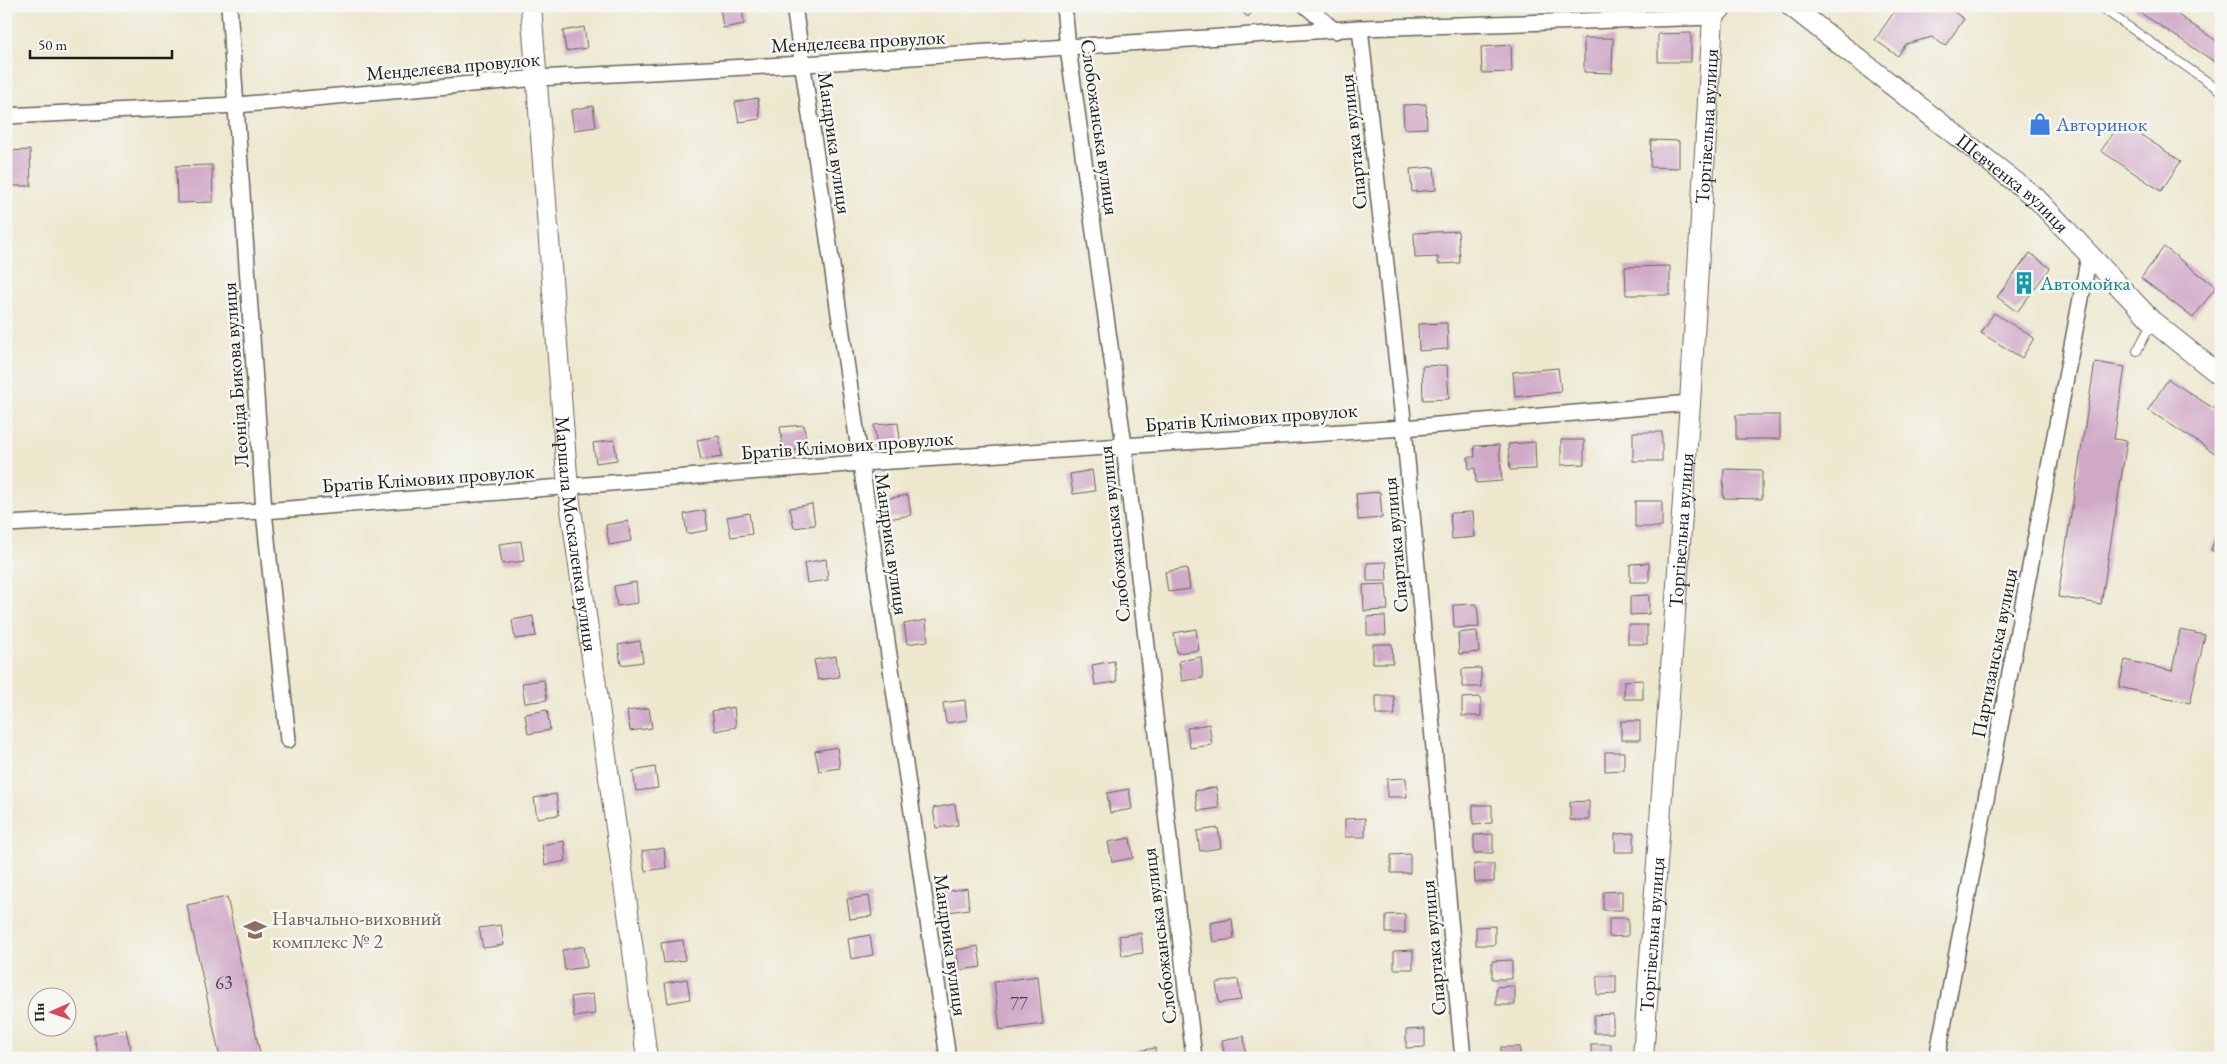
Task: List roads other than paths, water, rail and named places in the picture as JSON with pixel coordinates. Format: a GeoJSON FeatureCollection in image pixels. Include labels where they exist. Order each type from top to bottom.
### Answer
{"type":"FeatureCollection","features":[{"type":"Feature","properties":{"kind":"street","name":"Леоніда Бикова вулиця"},"geometry":{"type":"LineString","coordinates":[[229,6],[264,510],[288,740]]}},
{"type":"Feature","properties":{"kind":"street","name":"Маршала Москаленка вулиця"},"geometry":{"type":"LineString","coordinates":[[532,6],[568,488],[647,1058]]}},
{"type":"Feature","properties":{"kind":"street","name":"Мандрика вулиця"},"geometry":{"type":"LineString","coordinates":[[794,6],[948,1058]]}},
{"type":"Feature","properties":{"kind":"street","name":"Слобожанська вулиця"},"geometry":{"type":"LineString","coordinates":[[1064,6],[1068,48],[1124,445],[1194,1058]]}},
{"type":"Feature","properties":{"kind":"street"},"geometry":{"type":"LineString","coordinates":[[1306,6],[1335,31]]}},
{"type":"Feature","properties":{"kind":"street","name":"Шевченка вулиця"},"geometry":{"type":"LineString","coordinates":[[1791,6],[2036,198],[2063,224],[2090,256],[2152,321],[2221,376]]}},
{"type":"Feature","properties":{"kind":"street","name":"Менделєєва провулок"},"geometry":{"type":"LineString","coordinates":[[6,116],[237,105],[538,78],[1068,48],[1360,28],[1718,12]]}},
{"type":"Feature","properties":{"kind":"street","name":"Торгівельна вулиця"},"geometry":{"type":"LineString","coordinates":[[1642,1058],[1718,12]]}},
{"type":"Feature","properties":{"kind":"street","name":"Спартака вулиця"},"geometry":{"type":"LineString","coordinates":[[1360,28],[1404,428],[1463,1058]]}},
{"type":"Feature","properties":{"kind":"street","name":"Партизанська вулиця"},"geometry":{"type":"LineString","coordinates":[[1937,1058],[2090,256]]}},
{"type":"Feature","properties":{"kind":"street","name":"Братів Клімових провулок"},"geometry":{"type":"LineString","coordinates":[[6,524],[264,510],[568,488],[860,463],[1404,428],[1690,403]]}},
{"type":"Feature","properties":{"kind":"lane"},"geometry":{"type":"LineString","coordinates":[[2099,6],[2221,91]]}},
{"type":"Feature","properties":{"kind":"lane"},"geometry":{"type":"LineString","coordinates":[[2137,351],[2152,321]]}},
{"type":"Feature","properties":{"kind":"place","name":"Авторинок"},"geometry":{"type":"Point","coordinates":[2040,124]}},
{"type":"Feature","properties":{"kind":"place","name":"Автомойка"},"geometry":{"type":"Point","coordinates":[2024,283]}},
{"type":"Feature","properties":{"kind":"place","name":"Навчально-виховний комплекс № 2"},"geometry":{"type":"Point","coordinates":[255,930]}}]}
